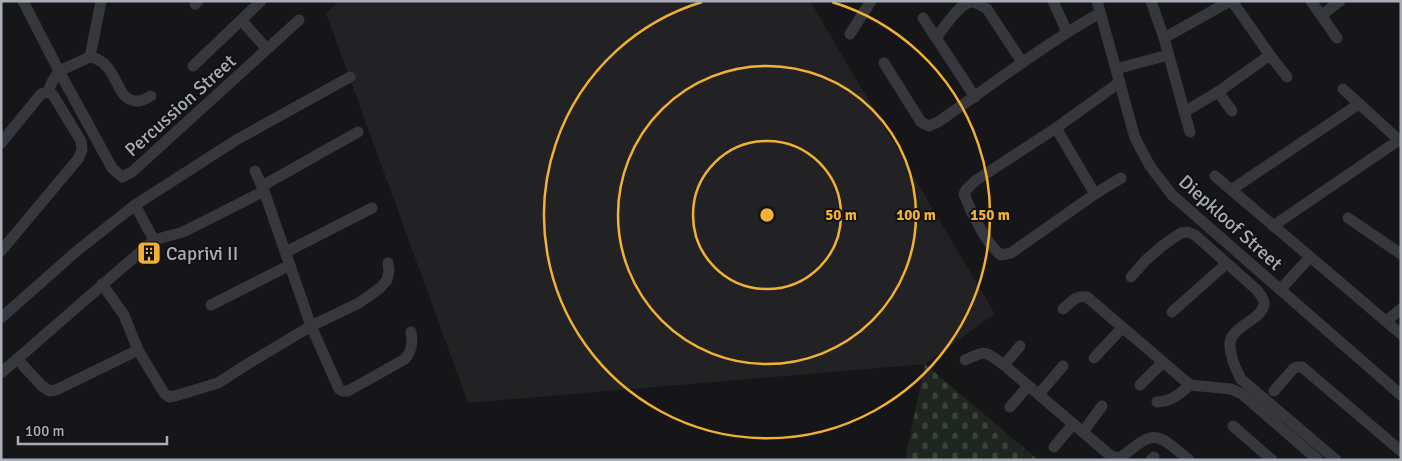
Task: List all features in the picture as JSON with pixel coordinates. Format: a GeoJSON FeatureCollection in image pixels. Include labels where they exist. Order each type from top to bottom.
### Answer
{"type":"FeatureCollection","features":[{"type":"Feature","properties":{"kind":"street","name":"Percussion Street"},"geometry":{"type":"LineString","coordinates":[[23,1],[112,168],[122,177],[132,172],[299,20]]}},
{"type":"Feature","properties":{"kind":"street"},"geometry":{"type":"LineString","coordinates":[[90,58],[101,1]]}},
{"type":"Feature","properties":{"kind":"street"},"geometry":{"type":"LineString","coordinates":[[1053,1],[1067,32]]}},
{"type":"Feature","properties":{"kind":"street","name":"Diepkloof Street"},"geometry":{"type":"LineString","coordinates":[[1097,1],[1135,138],[1150,166],[1172,195],[1401,395]]}},
{"type":"Feature","properties":{"kind":"street"},"geometry":{"type":"LineString","coordinates":[[1150,1],[1164,38],[1190,132]]}},
{"type":"Feature","properties":{"kind":"street"},"geometry":{"type":"LineString","coordinates":[[1164,38],[1231,1],[1287,77]]}},
{"type":"Feature","properties":{"kind":"street"},"geometry":{"type":"LineString","coordinates":[[1312,1],[1337,38]]}},
{"type":"Feature","properties":{"kind":"street"},"geometry":{"type":"LineString","coordinates":[[1322,15],[1340,1]]}},
{"type":"Feature","properties":{"kind":"street"},"geometry":{"type":"LineString","coordinates":[[194,66],[260,2]]}},
{"type":"Feature","properties":{"kind":"street"},"geometry":{"type":"LineString","coordinates":[[936,38],[961,7],[972,2],[978,3],[987,9],[1022,62]]}},
{"type":"Feature","properties":{"kind":"street"},"geometry":{"type":"LineString","coordinates":[[850,34],[865,3]]}},
{"type":"Feature","properties":{"kind":"street"},"geometry":{"type":"LineString","coordinates":[[884,63],[921,122],[929,126],[975,97],[1067,32],[1100,13]]}},
{"type":"Feature","properties":{"kind":"street"},"geometry":{"type":"LineString","coordinates":[[923,18],[975,97]]}},
{"type":"Feature","properties":{"kind":"street"},"geometry":{"type":"LineString","coordinates":[[242,20],[267,49]]}},
{"type":"Feature","properties":{"kind":"street"},"geometry":{"type":"LineString","coordinates":[[1184,112],[1218,92],[1270,55]]}},
{"type":"Feature","properties":{"kind":"street"},"geometry":{"type":"LineString","coordinates":[[1116,69],[1168,56]]}},
{"type":"Feature","properties":{"kind":"street"},"geometry":{"type":"LineString","coordinates":[[1,143],[41,94],[50,87],[59,71],[90,58],[102,61],[109,68],[119,88],[128,99],[136,101],[151,96]]}},
{"type":"Feature","properties":{"kind":"street"},"geometry":{"type":"LineString","coordinates":[[1,318],[78,250],[135,205],[236,140],[350,77]]}},
{"type":"Feature","properties":{"kind":"street"},"geometry":{"type":"LineString","coordinates":[[1120,82],[1056,128],[976,181],[964,194],[978,223],[994,249],[1001,255],[1006,255],[1121,178]]}},
{"type":"Feature","properties":{"kind":"street"},"geometry":{"type":"LineString","coordinates":[[1,251],[78,160],[82,150],[81,141],[50,87]]}},
{"type":"Feature","properties":{"kind":"street"},"geometry":{"type":"LineString","coordinates":[[1273,226],[1400,141],[1343,90]]}},
{"type":"Feature","properties":{"kind":"street"},"geometry":{"type":"LineString","coordinates":[[1218,92],[1232,110]]}},
{"type":"Feature","properties":{"kind":"street"},"geometry":{"type":"LineString","coordinates":[[1231,190],[1359,104]]}},
{"type":"Feature","properties":{"kind":"street"},"geometry":{"type":"LineString","coordinates":[[1056,128],[1096,194]]}},
{"type":"Feature","properties":{"kind":"street"},"geometry":{"type":"LineString","coordinates":[[1,373],[154,240],[183,232],[358,132]]}},
{"type":"Feature","properties":{"kind":"street"},"geometry":{"type":"LineString","coordinates":[[255,171],[263,188],[311,326],[339,389],[343,391],[348,390],[404,359],[410,353],[412,332]]}},
{"type":"Feature","properties":{"kind":"street"},"geometry":{"type":"LineString","coordinates":[[1215,176],[1401,334]]}},
{"type":"Feature","properties":{"kind":"street"},"geometry":{"type":"LineString","coordinates":[[135,205],[154,240]]}},
{"type":"Feature","properties":{"kind":"street"},"geometry":{"type":"LineString","coordinates":[[286,252],[372,208]]}},
{"type":"Feature","properties":{"kind":"street"},"geometry":{"type":"LineString","coordinates":[[1348,218],[1401,254]]}},
{"type":"Feature","properties":{"kind":"street"},"geometry":{"type":"LineString","coordinates":[[1131,277],[1162,246],[1182,232],[1188,232],[1195,235],[1258,291],[1264,305],[1260,312],[1239,328],[1230,340],[1230,352],[1235,367],[1241,379],[1336,460]]}},
{"type":"Feature","properties":{"kind":"street"},"geometry":{"type":"LineString","coordinates":[[1391,246],[1401,239]]}},
{"type":"Feature","properties":{"kind":"street"},"geometry":{"type":"LineString","coordinates":[[1280,290],[1310,257]]}},
{"type":"Feature","properties":{"kind":"street"},"geometry":{"type":"LineString","coordinates":[[102,284],[124,316],[138,350],[169,397],[218,383],[311,326],[359,302],[380,288],[387,280],[388,263]]}},
{"type":"Feature","properties":{"kind":"street"},"geometry":{"type":"LineString","coordinates":[[1172,312],[1226,264]]}},
{"type":"Feature","properties":{"kind":"street"},"geometry":{"type":"LineString","coordinates":[[211,305],[290,265]]}},
{"type":"Feature","properties":{"kind":"street"},"geometry":{"type":"LineString","coordinates":[[1063,309],[1077,298],[1087,297],[1190,385],[1231,388],[1242,394],[1318,460]]}},
{"type":"Feature","properties":{"kind":"street"},"geometry":{"type":"LineString","coordinates":[[1386,321],[1401,309]]}},
{"type":"Feature","properties":{"kind":"street"},"geometry":{"type":"LineString","coordinates":[[1094,358],[1122,328]]}},
{"type":"Feature","properties":{"kind":"street"},"geometry":{"type":"LineString","coordinates":[[1004,365],[1020,346]]}},
{"type":"Feature","properties":{"kind":"street"},"geometry":{"type":"LineString","coordinates":[[17,359],[42,386],[50,391],[56,390],[138,350]]}},
{"type":"Feature","properties":{"kind":"street"},"geometry":{"type":"LineString","coordinates":[[964,360],[981,353],[986,353],[1004,365],[1111,456],[1120,459],[1144,440],[1152,437],[1161,438],[1189,460]]}},
{"type":"Feature","properties":{"kind":"street"},"geometry":{"type":"LineString","coordinates":[[1140,385],[1163,362]]}},
{"type":"Feature","properties":{"kind":"street"},"geometry":{"type":"LineString","coordinates":[[1039,394],[1063,366]]}},
{"type":"Feature","properties":{"kind":"street"},"geometry":{"type":"LineString","coordinates":[[1274,391],[1294,368],[1302,367],[1401,451]]}},
{"type":"Feature","properties":{"kind":"street"},"geometry":{"type":"LineString","coordinates":[[1157,402],[1168,401],[1190,385]]}},
{"type":"Feature","properties":{"kind":"street"},"geometry":{"type":"LineString","coordinates":[[1010,407],[1028,386]]}},
{"type":"Feature","properties":{"kind":"street"},"geometry":{"type":"LineString","coordinates":[[1083,432],[1102,406]]}},
{"type":"Feature","properties":{"kind":"street"},"geometry":{"type":"LineString","coordinates":[[1054,447],[1073,424]]}},
{"type":"Feature","properties":{"kind":"street"},"geometry":{"type":"LineString","coordinates":[[1233,426],[1272,460]]}},
{"type":"Feature","properties":{"kind":"shaded area"},"geometry":{"type":"Polygon","coordinates":[[[339,1],[810,1],[995,314],[925,364],[468,403],[326,13],[339,1]]]}},
{"type":"Feature","properties":{"kind":"green space"},"geometry":{"type":"Polygon","coordinates":[[[925,364],[1038,460],[905,460],[925,364]]]}},
{"type":"Feature","properties":{"kind":"place","name":"Caprivi II"},"geometry":{"type":"Point","coordinates":[149,253]}}]}
